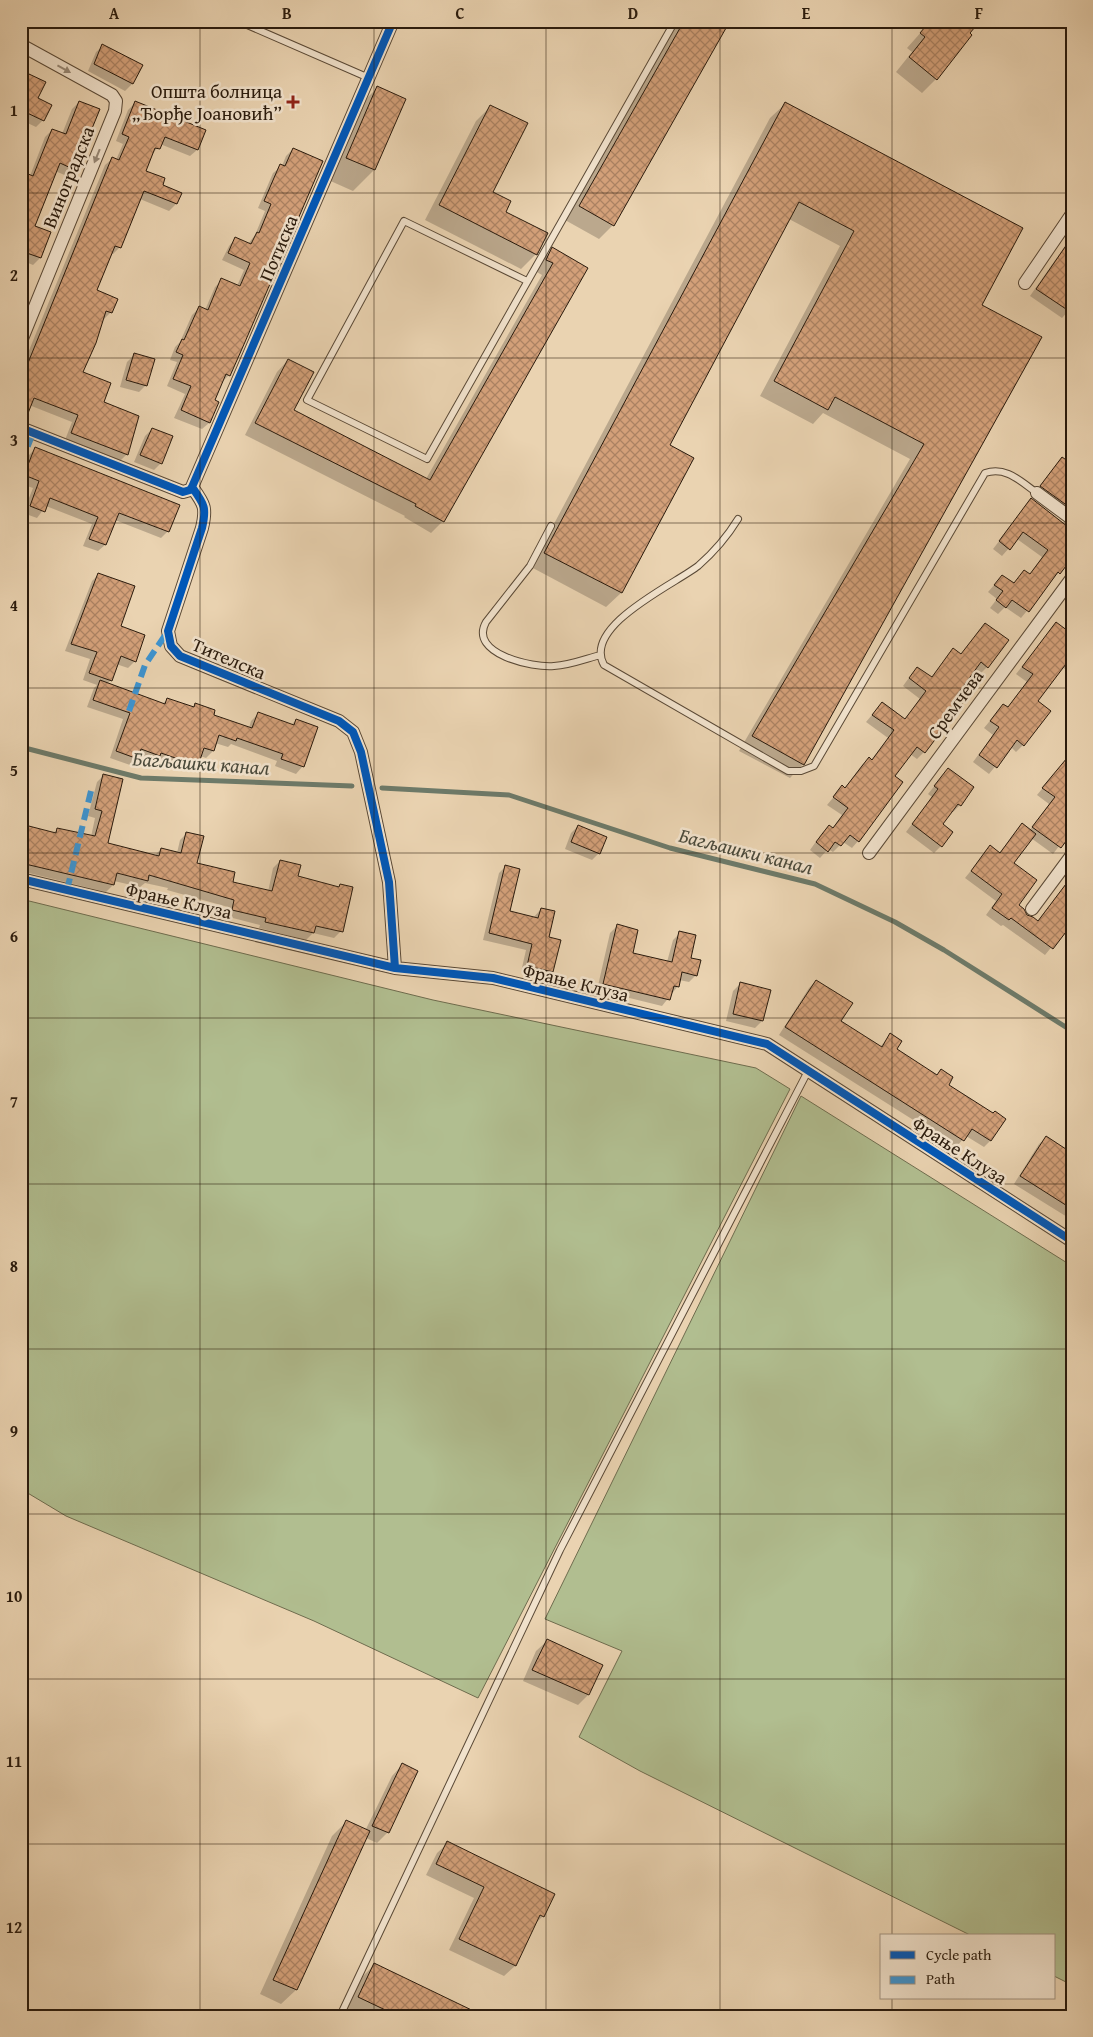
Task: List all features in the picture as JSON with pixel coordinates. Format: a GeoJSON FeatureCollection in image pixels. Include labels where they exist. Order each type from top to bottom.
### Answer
{"type":"FeatureCollection","features":[{"type":"Feature","properties":{"kind":"street","name":"Потиска"},"geometry":{"type":"LineString","coordinates":[[192,487],[393,21]]}},
{"type":"Feature","properties":{"kind":"street","name":"Виноградска"},"geometry":{"type":"LineString","coordinates":[[21,45],[112,95],[116,101],[115,111],[21,341]]}},
{"type":"Feature","properties":{"kind":"street"},"geometry":{"type":"LineString","coordinates":[[1025,283],[1072,214]]}},
{"type":"Feature","properties":{"kind":"street"},"geometry":{"type":"LineString","coordinates":[[21,428],[183,492],[190,490],[192,487]]}},
{"type":"Feature","properties":{"kind":"street","name":"Тителска"},"geometry":{"type":"LineString","coordinates":[[192,487],[205,505],[206,514],[168,631],[171,646],[180,656],[339,721],[352,732],[360,752],[389,882],[395,968]]}},
{"type":"Feature","properties":{"kind":"street"},"geometry":{"type":"LineString","coordinates":[[1037,493],[1072,519]]}},
{"type":"Feature","properties":{"kind":"street","name":"Сремчева"},"geometry":{"type":"LineString","coordinates":[[869,853],[1072,578]]}},
{"type":"Feature","properties":{"kind":"street"},"geometry":{"type":"LineString","coordinates":[[1032,909],[1072,855]]}},
{"type":"Feature","properties":{"kind":"street","name":"Фрање Клуза"},"geometry":{"type":"LineString","coordinates":[[21,879],[395,968],[493,978],[767,1044],[1072,1241]]}},
{"type":"Feature","properties":{"kind":"lane"},"geometry":{"type":"LineString","coordinates":[[238,21],[368,78]]}},
{"type":"Feature","properties":{"kind":"lane"},"geometry":{"type":"LineString","coordinates":[[527,282],[404,221],[307,400],[427,459],[675,21]]}},
{"type":"Feature","properties":{"kind":"lane"},"geometry":{"type":"LineString","coordinates":[[738,519],[721,544],[696,568],[658,590],[618,622],[601,644],[600,655],[604,664],[788,771],[794,772],[814,766],[985,473],[994,471],[1009,473],[1037,493]]}},
{"type":"Feature","properties":{"kind":"lane"},"geometry":{"type":"LineString","coordinates":[[551,526],[530,566],[486,622],[483,630],[484,639],[489,647],[501,654],[534,666],[555,666],[600,655]]}},
{"type":"Feature","properties":{"kind":"lane"},"geometry":{"type":"LineString","coordinates":[[340,2016],[560,1550],[808,1071]]}},
{"type":"Feature","properties":{"kind":"green space"},"geometry":{"type":"Polygon","coordinates":[[[21,899],[433,1000],[756,1068],[790,1089],[478,1698],[314,1621],[66,1516],[21,1489],[21,1257],[27,1246],[21,1244],[21,899]]]}},
{"type":"Feature","properties":{"kind":"green space"},"geometry":{"type":"Polygon","coordinates":[[[801,1096],[1072,1266],[1072,1985],[1056,1977],[1056,1934],[968,1934],[640,1771],[579,1737],[622,1651],[545,1619],[801,1096]]]}},
{"type":"Feature","properties":{"kind":"building"},"geometry":{"type":"Polygon","coordinates":[[[684,21],[730,21],[614,226],[579,206],[684,21]]]}},
{"type":"Feature","properties":{"kind":"building"},"geometry":{"type":"Polygon","coordinates":[[[930,21],[980,21],[970,33],[972,35],[937,80],[909,57],[925,37],[920,33],[930,21]]]}},
{"type":"Feature","properties":{"kind":"building"},"geometry":{"type":"Polygon","coordinates":[[[102,44],[143,65],[133,84],[94,64],[102,44]]]}},
{"type":"Feature","properties":{"kind":"building"},"geometry":{"type":"Polygon","coordinates":[[[29,74],[46,82],[38,98],[52,105],[44,121],[21,110],[21,91],[29,74]]]}},
{"type":"Feature","properties":{"kind":"building"},"geometry":{"type":"Polygon","coordinates":[[[377,86],[406,99],[375,170],[346,158],[377,86]]]}},
{"type":"Feature","properties":{"kind":"building"},"geometry":{"type":"Polygon","coordinates":[[[79,101],[100,109],[75,170],[60,163],[35,226],[51,232],[41,258],[24,252],[21,257],[21,171],[33,176],[52,129],[66,134],[79,101]]]}},
{"type":"Feature","properties":{"kind":"building"},"geometry":{"type":"Polygon","coordinates":[[[135,101],[206,130],[198,150],[165,137],[160,149],[155,148],[146,171],[165,178],[163,185],[182,193],[177,204],[144,191],[121,248],[115,246],[97,290],[118,299],[112,313],[106,311],[96,343],[83,372],[111,383],[104,402],[139,416],[128,455],[71,433],[78,415],[34,398],[25,421],[21,420],[21,380],[112,157],[119,160],[129,137],[122,134],[135,101]]]}},
{"type":"Feature","properties":{"kind":"building"},"geometry":{"type":"Polygon","coordinates":[[[785,102],[1023,228],[982,305],[1042,337],[804,765],[752,736],[924,444],[835,397],[828,410],[774,381],[854,231],[799,202],[670,445],[694,458],[622,593],[544,553],[785,102]]]}},
{"type":"Feature","properties":{"kind":"building"},"geometry":{"type":"Polygon","coordinates":[[[490,105],[528,123],[493,192],[511,201],[506,212],[548,233],[537,255],[439,205],[490,105]]]}},
{"type":"Feature","properties":{"kind":"building"},"geometry":{"type":"Polygon","coordinates":[[[293,148],[323,161],[230,376],[226,374],[215,400],[219,402],[210,423],[181,410],[191,386],[173,379],[183,355],[176,352],[182,339],[184,340],[199,306],[208,310],[221,278],[240,286],[250,263],[228,253],[235,237],[251,244],[257,232],[259,233],[271,204],[264,201],[280,164],[285,166],[293,148]]]}},
{"type":"Feature","properties":{"kind":"building"},"geometry":{"type":"Polygon","coordinates":[[[1072,237],[1072,313],[1036,289],[1072,237]]]}},
{"type":"Feature","properties":{"kind":"building"},"geometry":{"type":"Polygon","coordinates":[[[552,247],[588,268],[444,522],[415,506],[416,504],[255,423],[288,359],[314,372],[294,410],[430,480],[553,263],[546,260],[552,247]]]}},
{"type":"Feature","properties":{"kind":"building"},"geometry":{"type":"Polygon","coordinates":[[[134,353],[155,359],[147,386],[126,380],[134,353]]]}},
{"type":"Feature","properties":{"kind":"building"},"geometry":{"type":"Polygon","coordinates":[[[152,428],[173,436],[162,464],[140,455],[152,428]]]}},
{"type":"Feature","properties":{"kind":"building"},"geometry":{"type":"Polygon","coordinates":[[[35,447],[180,505],[169,532],[119,513],[106,545],[89,539],[98,517],[50,498],[45,512],[30,506],[39,481],[24,475],[35,447]]]}},
{"type":"Feature","properties":{"kind":"building"},"geometry":{"type":"Polygon","coordinates":[[[1062,457],[1072,464],[1072,496],[1065,504],[1040,486],[1062,457]]]}},
{"type":"Feature","properties":{"kind":"building"},"geometry":{"type":"Polygon","coordinates":[[[1031,498],[1072,530],[1072,558],[1060,574],[1058,572],[1029,612],[1012,600],[1006,608],[996,600],[1003,591],[994,585],[1002,575],[1014,583],[1024,570],[1030,574],[1048,550],[1023,532],[1010,550],[999,541],[1031,498]]]}},
{"type":"Feature","properties":{"kind":"building"},"geometry":{"type":"Polygon","coordinates":[[[98,573],[135,586],[121,626],[145,635],[136,662],[121,656],[112,681],[89,673],[97,652],[71,644],[98,573]]]}},
{"type":"Feature","properties":{"kind":"building"},"geometry":{"type":"Polygon","coordinates":[[[1056,622],[1072,634],[1072,656],[1038,701],[1051,711],[1024,746],[1017,740],[997,768],[979,755],[999,727],[990,721],[1003,704],[1008,707],[1033,674],[1022,667],[1056,622]]]}},
{"type":"Feature","properties":{"kind":"building"},"geometry":{"type":"Polygon","coordinates":[[[985,623],[1009,640],[988,668],[981,662],[957,695],[964,701],[925,753],[917,747],[895,776],[903,782],[859,842],[850,835],[841,846],[835,842],[828,852],[816,842],[829,825],[833,828],[848,808],[833,797],[842,785],[845,788],[869,757],[872,760],[894,730],[872,715],[882,702],[905,719],[926,691],[909,678],[917,667],[932,677],[953,648],[961,654],[985,623]]]}},
{"type":"Feature","properties":{"kind":"building"},"geometry":{"type":"Polygon","coordinates":[[[100,680],[165,704],[167,698],[194,707],[195,703],[215,710],[214,715],[252,728],[258,712],[294,725],[296,719],[318,727],[304,767],[281,759],[283,754],[237,738],[236,741],[219,735],[214,751],[204,748],[198,766],[161,753],[160,756],[141,749],[138,759],[116,751],[130,713],[93,700],[100,680]]]}},
{"type":"Feature","properties":{"kind":"building"},"geometry":{"type":"Polygon","coordinates":[[[1072,752],[1072,833],[1061,848],[1032,827],[1055,797],[1042,788],[1072,752]]]}},
{"type":"Feature","properties":{"kind":"building"},"geometry":{"type":"Polygon","coordinates":[[[948,768],[974,787],[961,806],[958,804],[943,824],[953,832],[942,847],[912,824],[938,789],[934,786],[948,768]]]}},
{"type":"Feature","properties":{"kind":"building"},"geometry":{"type":"Polygon","coordinates":[[[103,774],[123,779],[108,843],[159,856],[161,848],[181,853],[186,832],[204,836],[197,863],[235,872],[233,882],[272,891],[280,860],[301,865],[298,876],[339,887],[340,884],[353,887],[343,932],[316,926],[314,933],[265,922],[266,918],[232,910],[234,900],[149,875],[148,881],[117,873],[114,885],[21,863],[21,824],[56,833],[57,828],[95,836],[102,811],[95,809],[103,774]]]}},
{"type":"Feature","properties":{"kind":"building"},"geometry":{"type":"Polygon","coordinates":[[[1022,823],[1036,834],[1014,863],[1037,880],[1019,905],[1027,915],[1038,921],[1072,876],[1072,924],[1053,949],[1011,918],[1009,920],[992,908],[1002,894],[971,871],[990,845],[1000,853],[1022,823]]]}},
{"type":"Feature","properties":{"kind":"building"},"geometry":{"type":"Polygon","coordinates":[[[578,825],[607,837],[600,854],[571,842],[578,825]]]}},
{"type":"Feature","properties":{"kind":"building"},"geometry":{"type":"Polygon","coordinates":[[[505,865],[520,869],[510,911],[538,918],[541,908],[555,911],[549,937],[561,940],[553,972],[527,966],[532,944],[489,933],[505,865]]]}},
{"type":"Feature","properties":{"kind":"building"},"geometry":{"type":"Polygon","coordinates":[[[617,924],[638,930],[633,953],[672,962],[679,931],[696,935],[691,958],[701,960],[697,976],[682,972],[679,987],[674,986],[670,1000],[603,984],[617,924]]]}},
{"type":"Feature","properties":{"kind":"building"},"geometry":{"type":"Polygon","coordinates":[[[816,980],[853,1003],[841,1021],[882,1047],[890,1033],[902,1041],[897,1049],[937,1075],[941,1069],[953,1077],[949,1085],[993,1113],[995,1111],[1006,1119],[991,1141],[972,1129],[964,1141],[785,1027],[816,980]]]}},
{"type":"Feature","properties":{"kind":"building"},"geometry":{"type":"Polygon","coordinates":[[[740,982],[771,990],[763,1021],[733,1014],[740,982]]]}},
{"type":"Feature","properties":{"kind":"building"},"geometry":{"type":"Polygon","coordinates":[[[1046,1136],[1072,1153],[1072,1209],[1020,1176],[1046,1136]]]}},
{"type":"Feature","properties":{"kind":"building"},"geometry":{"type":"Polygon","coordinates":[[[547,1639],[603,1665],[589,1695],[532,1670],[547,1639]]]}},
{"type":"Feature","properties":{"kind":"building"},"geometry":{"type":"Polygon","coordinates":[[[402,1763],[418,1771],[389,1833],[372,1826],[402,1763]]]}},
{"type":"Feature","properties":{"kind":"building"},"geometry":{"type":"Polygon","coordinates":[[[346,1820],[370,1831],[297,1990],[273,1980],[346,1820]]]}},
{"type":"Feature","properties":{"kind":"building"},"geometry":{"type":"Polygon","coordinates":[[[447,1841],[555,1894],[544,1917],[540,1915],[516,1966],[459,1939],[484,1887],[436,1864],[447,1841]]]}},
{"type":"Feature","properties":{"kind":"building"},"geometry":{"type":"Polygon","coordinates":[[[374,1963],[484,2016],[398,2016],[358,1997],[374,1963]]]}},
{"type":"Feature","properties":{"kind":"waterway","name":"Багљашки канал"},"geometry":{"type":"LineString","coordinates":[[21,747],[141,778],[352,786]]}},
{"type":"Feature","properties":{"kind":"waterway","name":"Багљашки канал"},"geometry":{"type":"LineString","coordinates":[[382,788],[509,795],[670,848],[815,884],[895,922],[944,950],[1072,1031]]}},
{"type":"Feature","properties":{"kind":"marked path"},"geometry":{"type":"LineString","coordinates":[[21,463],[33,433]]}},
{"type":"Feature","properties":{"kind":"marked path"},"geometry":{"type":"LineString","coordinates":[[129,711],[145,665],[168,631]]}},
{"type":"Feature","properties":{"kind":"marked path"},"geometry":{"type":"LineString","coordinates":[[67,890],[91,791]]}},
{"type":"Feature","properties":{"kind":"cycle path"},"geometry":{"type":"LineString","coordinates":[[192,487],[393,21]]}},
{"type":"Feature","properties":{"kind":"cycle path"},"geometry":{"type":"LineString","coordinates":[[21,428],[183,492],[190,490],[192,487],[202,502],[204,510],[203,521],[168,631],[171,646],[180,656],[339,721],[353,732],[361,752],[389,882],[395,968]]}},
{"type":"Feature","properties":{"kind":"cycle path"},"geometry":{"type":"LineString","coordinates":[[21,879],[395,968],[493,978],[767,1044],[1072,1241]]}},
{"type":"Feature","properties":{"kind":"place","name":"Општа болница „Ђорђе Јоановић”"},"geometry":{"type":"Point","coordinates":[293,102]}}]}
